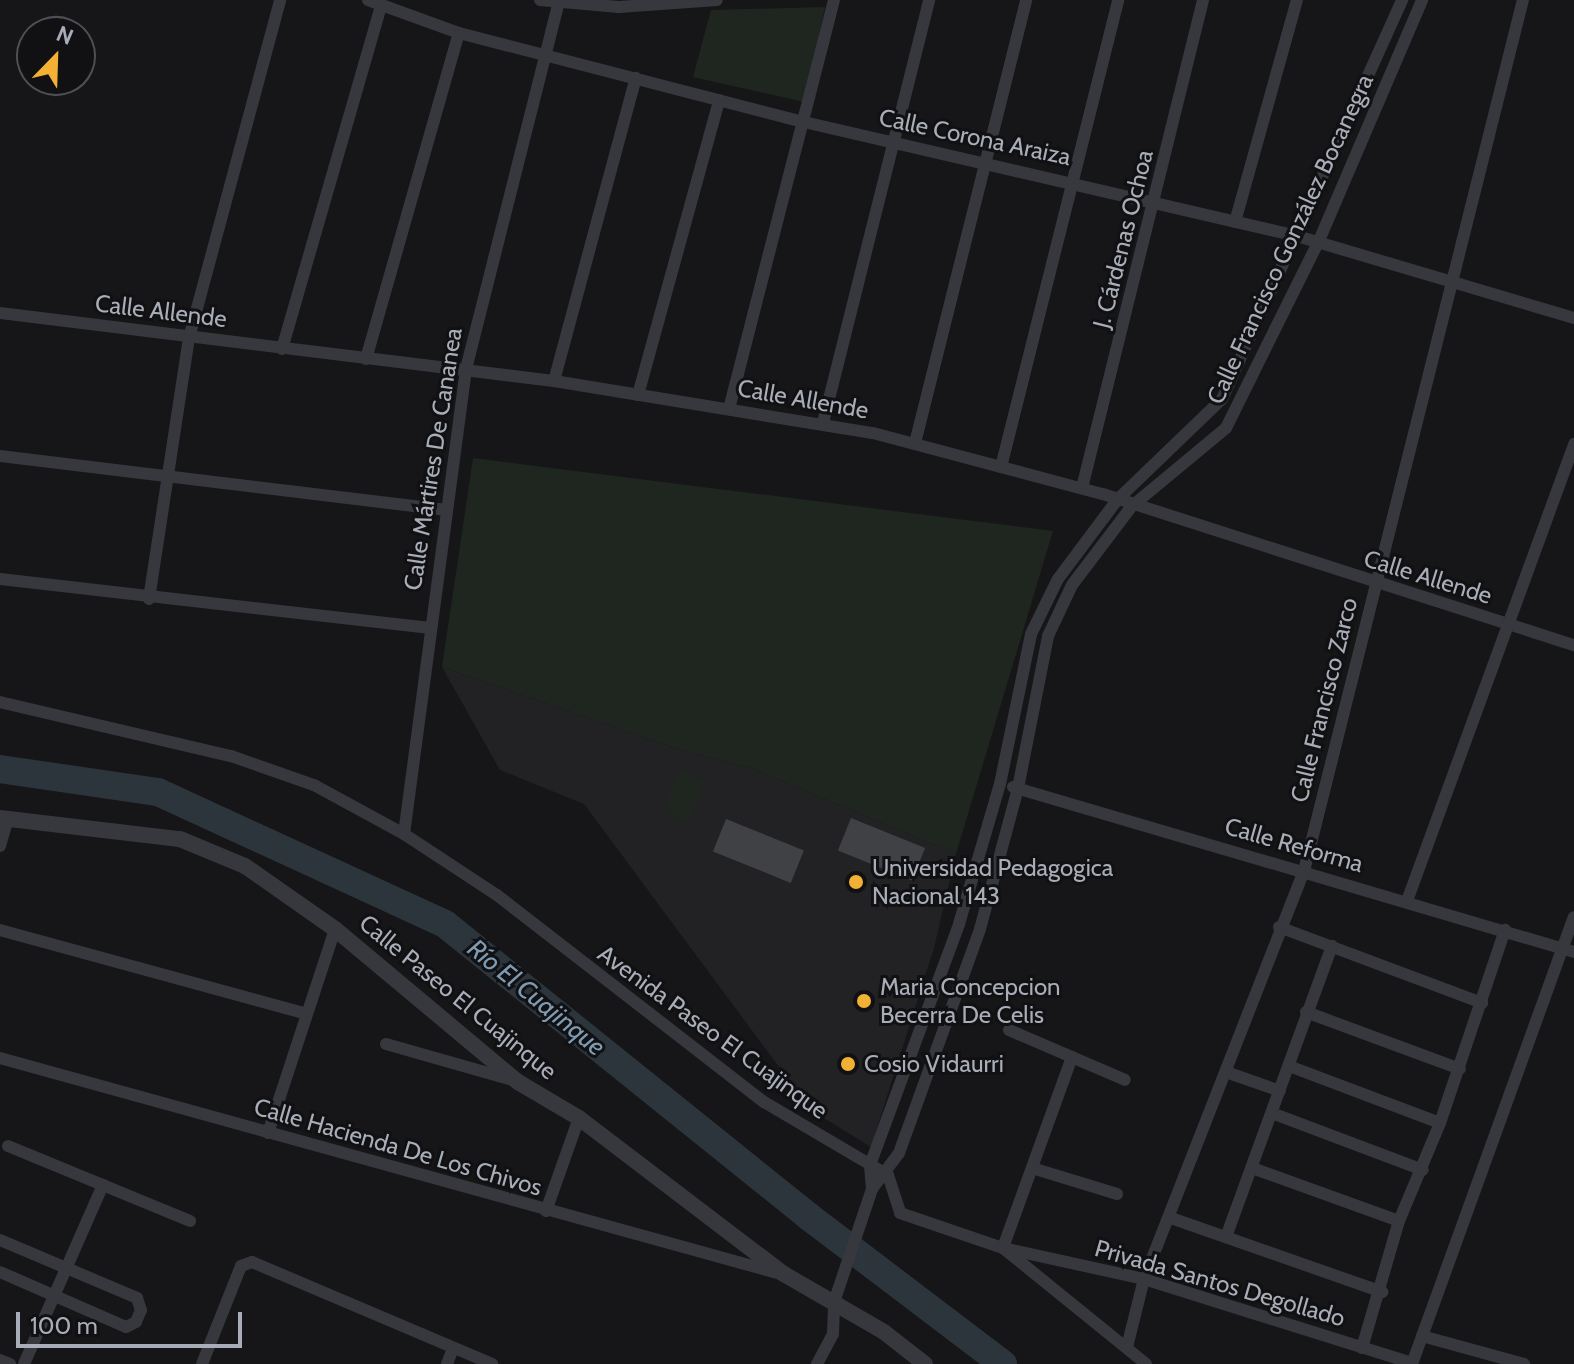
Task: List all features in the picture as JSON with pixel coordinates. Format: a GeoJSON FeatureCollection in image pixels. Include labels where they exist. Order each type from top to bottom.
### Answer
{"type":"FeatureCollection","features":[{"type":"Feature","properties":{"kind":"street"},"geometry":{"type":"LineString","coordinates":[[149,599],[171,476],[189,338],[280,0]]}},
{"type":"Feature","properties":{"kind":"street","name":"Calle Corona Araiza"},"geometry":{"type":"LineString","coordinates":[[368,0],[459,33],[804,122],[1069,180],[1297,236],[1574,318]]}},
{"type":"Feature","properties":{"kind":"street"},"geometry":{"type":"LineString","coordinates":[[540,0],[620,3],[717,0]]}},
{"type":"Feature","properties":{"kind":"street"},"geometry":{"type":"LineString","coordinates":[[729,409],[834,0]]}},
{"type":"Feature","properties":{"kind":"street"},"geometry":{"type":"LineString","coordinates":[[823,423],[929,0]]}},
{"type":"Feature","properties":{"kind":"street"},"geometry":{"type":"LineString","coordinates":[[915,443],[1026,0]]}},
{"type":"Feature","properties":{"kind":"street"},"geometry":{"type":"LineString","coordinates":[[1001,467],[1069,180],[1118,0]]}},
{"type":"Feature","properties":{"kind":"street","name":"J. Cárdenas Ochoa"},"geometry":{"type":"LineString","coordinates":[[1082,488],[1156,203],[1203,0]]}},
{"type":"Feature","properties":{"kind":"street"},"geometry":{"type":"LineString","coordinates":[[1235,222],[1297,0]]}},
{"type":"Feature","properties":{"kind":"street","name":"Calle Francisco González Bocanegra"},"geometry":{"type":"LineString","coordinates":[[870,1165],[959,924],[1000,784],[1031,634],[1058,579],[1117,500],[1222,399],[1402,0]]}},
{"type":"Feature","properties":{"kind":"street","name":"Calle Francisco González Bocanegra"},"geometry":{"type":"LineString","coordinates":[[888,1175],[980,929],[1018,788],[1048,636],[1072,585],[1132,506],[1226,428],[1318,243],[1422,0]]}},
{"type":"Feature","properties":{"kind":"street","name":"Calle Francisco Zarco"},"geometry":{"type":"LineString","coordinates":[[1127,1347],[1144,1279],[1171,1218],[1279,927],[1304,871],[1523,0]]}},
{"type":"Feature","properties":{"kind":"street","name":"Calle Mártires De Cananea"},"geometry":{"type":"LineString","coordinates":[[404,834],[443,510],[466,369],[559,2]]}},
{"type":"Feature","properties":{"kind":"street"},"geometry":{"type":"LineString","coordinates":[[282,349],[381,7]]}},
{"type":"Feature","properties":{"kind":"street"},"geometry":{"type":"LineString","coordinates":[[366,359],[459,33]]}},
{"type":"Feature","properties":{"kind":"street"},"geometry":{"type":"LineString","coordinates":[[554,381],[636,78]]}},
{"type":"Feature","properties":{"kind":"street"},"geometry":{"type":"LineString","coordinates":[[638,395],[719,100]]}},
{"type":"Feature","properties":{"kind":"street","name":"Calle Allende"},"geometry":{"type":"LineString","coordinates":[[0,313],[466,369],[823,423],[915,443],[1082,488],[1376,585],[1574,645]]}},
{"type":"Feature","properties":{"kind":"street"},"geometry":{"type":"LineString","coordinates":[[1407,901],[1574,444]]}},
{"type":"Feature","properties":{"kind":"street"},"geometry":{"type":"LineString","coordinates":[[0,456],[443,510]]}},
{"type":"Feature","properties":{"kind":"street"},"geometry":{"type":"LineString","coordinates":[[0,579],[149,599],[428,628]]}},
{"type":"Feature","properties":{"kind":"street","name":"Avenida Paseo El Cuajinque"},"geometry":{"type":"LineString","coordinates":[[0,702],[231,756],[314,785],[404,834],[497,895],[764,1102],[888,1175]]}},
{"type":"Feature","properties":{"kind":"street","name":"Calle Reforma"},"geometry":{"type":"LineString","coordinates":[[1000,784],[1568,950]]}},
{"type":"Feature","properties":{"kind":"street"},"geometry":{"type":"LineString","coordinates":[[0,846],[4,818]]}},
{"type":"Feature","properties":{"kind":"street","name":"Calle Paseo El Cuajinque"},"geometry":{"type":"LineString","coordinates":[[4,818],[180,839],[245,866],[335,929],[518,1082],[579,1118],[784,1274],[836,1294],[925,1364]]}},
{"type":"Feature","properties":{"kind":"street"},"geometry":{"type":"LineString","coordinates":[[1412,1364],[1568,950],[1574,917]]}},
{"type":"Feature","properties":{"kind":"street"},"geometry":{"type":"LineString","coordinates":[[959,924],[980,929]]}},
{"type":"Feature","properties":{"kind":"street"},"geometry":{"type":"LineString","coordinates":[[1279,927],[1482,1003]]}},
{"type":"Feature","properties":{"kind":"street"},"geometry":{"type":"LineString","coordinates":[[268,1133],[304,1013],[335,929]]}},
{"type":"Feature","properties":{"kind":"street"},"geometry":{"type":"LineString","coordinates":[[0,930],[304,1013]]}},
{"type":"Feature","properties":{"kind":"street"},"geometry":{"type":"LineString","coordinates":[[1362,1348],[1382,1292],[1399,1221],[1423,1170],[1460,1069],[1505,930]]}},
{"type":"Feature","properties":{"kind":"street"},"geometry":{"type":"LineString","coordinates":[[1226,1237],[1332,946]]}},
{"type":"Feature","properties":{"kind":"street"},"geometry":{"type":"LineString","coordinates":[[1306,1012],[1460,1069]]}},
{"type":"Feature","properties":{"kind":"street"},"geometry":{"type":"LineString","coordinates":[[1009,1030],[1125,1080]]}},
{"type":"Feature","properties":{"kind":"street"},"geometry":{"type":"LineString","coordinates":[[386,1044],[518,1082]]}},
{"type":"Feature","properties":{"kind":"street"},"geometry":{"type":"LineString","coordinates":[[1003,1248],[1072,1057]]}},
{"type":"Feature","properties":{"kind":"street","name":"Calle Hacienda De Los Chivos"},"geometry":{"type":"LineString","coordinates":[[0,1058],[546,1211],[784,1274]]}},
{"type":"Feature","properties":{"kind":"street"},"geometry":{"type":"LineString","coordinates":[[1289,1066],[1440,1123]]}},
{"type":"Feature","properties":{"kind":"street"},"geometry":{"type":"LineString","coordinates":[[1226,1072],[1280,1091]]}},
{"type":"Feature","properties":{"kind":"street"},"geometry":{"type":"LineString","coordinates":[[1272,1113],[1423,1170]]}},
{"type":"Feature","properties":{"kind":"street"},"geometry":{"type":"LineString","coordinates":[[546,1211],[579,1118]]}},
{"type":"Feature","properties":{"kind":"street"},"geometry":{"type":"LineString","coordinates":[[8,1146],[190,1221]]}},
{"type":"Feature","properties":{"kind":"street"},"geometry":{"type":"LineString","coordinates":[[817,1364],[833,1334],[836,1294],[872,1189],[870,1165]]}},
{"type":"Feature","properties":{"kind":"street"},"geometry":{"type":"LineString","coordinates":[[1032,1168],[1117,1194]]}},
{"type":"Feature","properties":{"kind":"street"},"geometry":{"type":"LineString","coordinates":[[1252,1168],[1399,1221]]}},
{"type":"Feature","properties":{"kind":"street"},"geometry":{"type":"LineString","coordinates":[[872,1189],[888,1175],[900,1213],[1003,1248],[1146,1364]]}},
{"type":"Feature","properties":{"kind":"street"},"geometry":{"type":"LineString","coordinates":[[24,1364],[103,1185]]}},
{"type":"Feature","properties":{"kind":"street"},"geometry":{"type":"LineString","coordinates":[[1171,1218],[1382,1292]]}},
{"type":"Feature","properties":{"kind":"street"},"geometry":{"type":"LineString","coordinates":[[0,1240],[137,1298],[141,1310],[136,1322],[126,1327],[0,1272]]}},
{"type":"Feature","properties":{"kind":"street","name":"Privada Santos Degollado"},"geometry":{"type":"LineString","coordinates":[[1003,1248],[1144,1279],[1412,1364]]}},
{"type":"Feature","properties":{"kind":"street"},"geometry":{"type":"LineString","coordinates":[[202,1364],[246,1262],[492,1364]]}},
{"type":"Feature","properties":{"kind":"street"},"geometry":{"type":"LineString","coordinates":[[1422,1336],[1524,1364]]}},
{"type":"Feature","properties":{"kind":"street"},"geometry":{"type":"LineString","coordinates":[[447,1364],[453,1348]]}},
{"type":"Feature","properties":{"kind":"street"},"geometry":{"type":"LineString","coordinates":[[0,1360],[10,1364]]}},
{"type":"Feature","properties":{"kind":"shaded area"},"geometry":{"type":"Polygon","coordinates":[[[825,7],[804,102],[693,77],[711,10],[825,7]]]}},
{"type":"Feature","properties":{"kind":"shaded area"},"geometry":{"type":"Polygon","coordinates":[[[473,458],[1053,531],[956,854],[751,768],[678,749],[442,667],[473,458]]]}},
{"type":"Feature","properties":{"kind":"shaded area"},"geometry":{"type":"Polygon","coordinates":[[[442,667],[678,749],[751,768],[956,854],[934,948],[871,1147],[811,1110],[584,804],[500,770],[442,667]]]}},
{"type":"Feature","properties":{"kind":"shaded area"},"geometry":{"type":"Polygon","coordinates":[[[679,770],[705,780],[689,823],[663,813],[679,770]]]}},
{"type":"Feature","properties":{"kind":"building"},"geometry":{"type":"Polygon","coordinates":[[[851,818],[925,848],[912,880],[838,850],[851,818]]]}},
{"type":"Feature","properties":{"kind":"building"},"geometry":{"type":"Polygon","coordinates":[[[726,819],[804,850],[791,883],[713,851],[726,819]]]}},
{"type":"Feature","properties":{"kind":"waterway","name":"Río El Cuajinque"},"geometry":{"type":"LineString","coordinates":[[0,769],[158,792],[445,924],[808,1216],[1003,1364]]}},
{"type":"Feature","properties":{"kind":"place","name":"Universidad Pedagogica Nacional 143"},"geometry":{"type":"Point","coordinates":[856,882]}},
{"type":"Feature","properties":{"kind":"place","name":"Maria Concepcion Becerra De Celis"},"geometry":{"type":"Point","coordinates":[864,1001]}},
{"type":"Feature","properties":{"kind":"place","name":"Cosio Vidaurri"},"geometry":{"type":"Point","coordinates":[848,1064]}}]}
